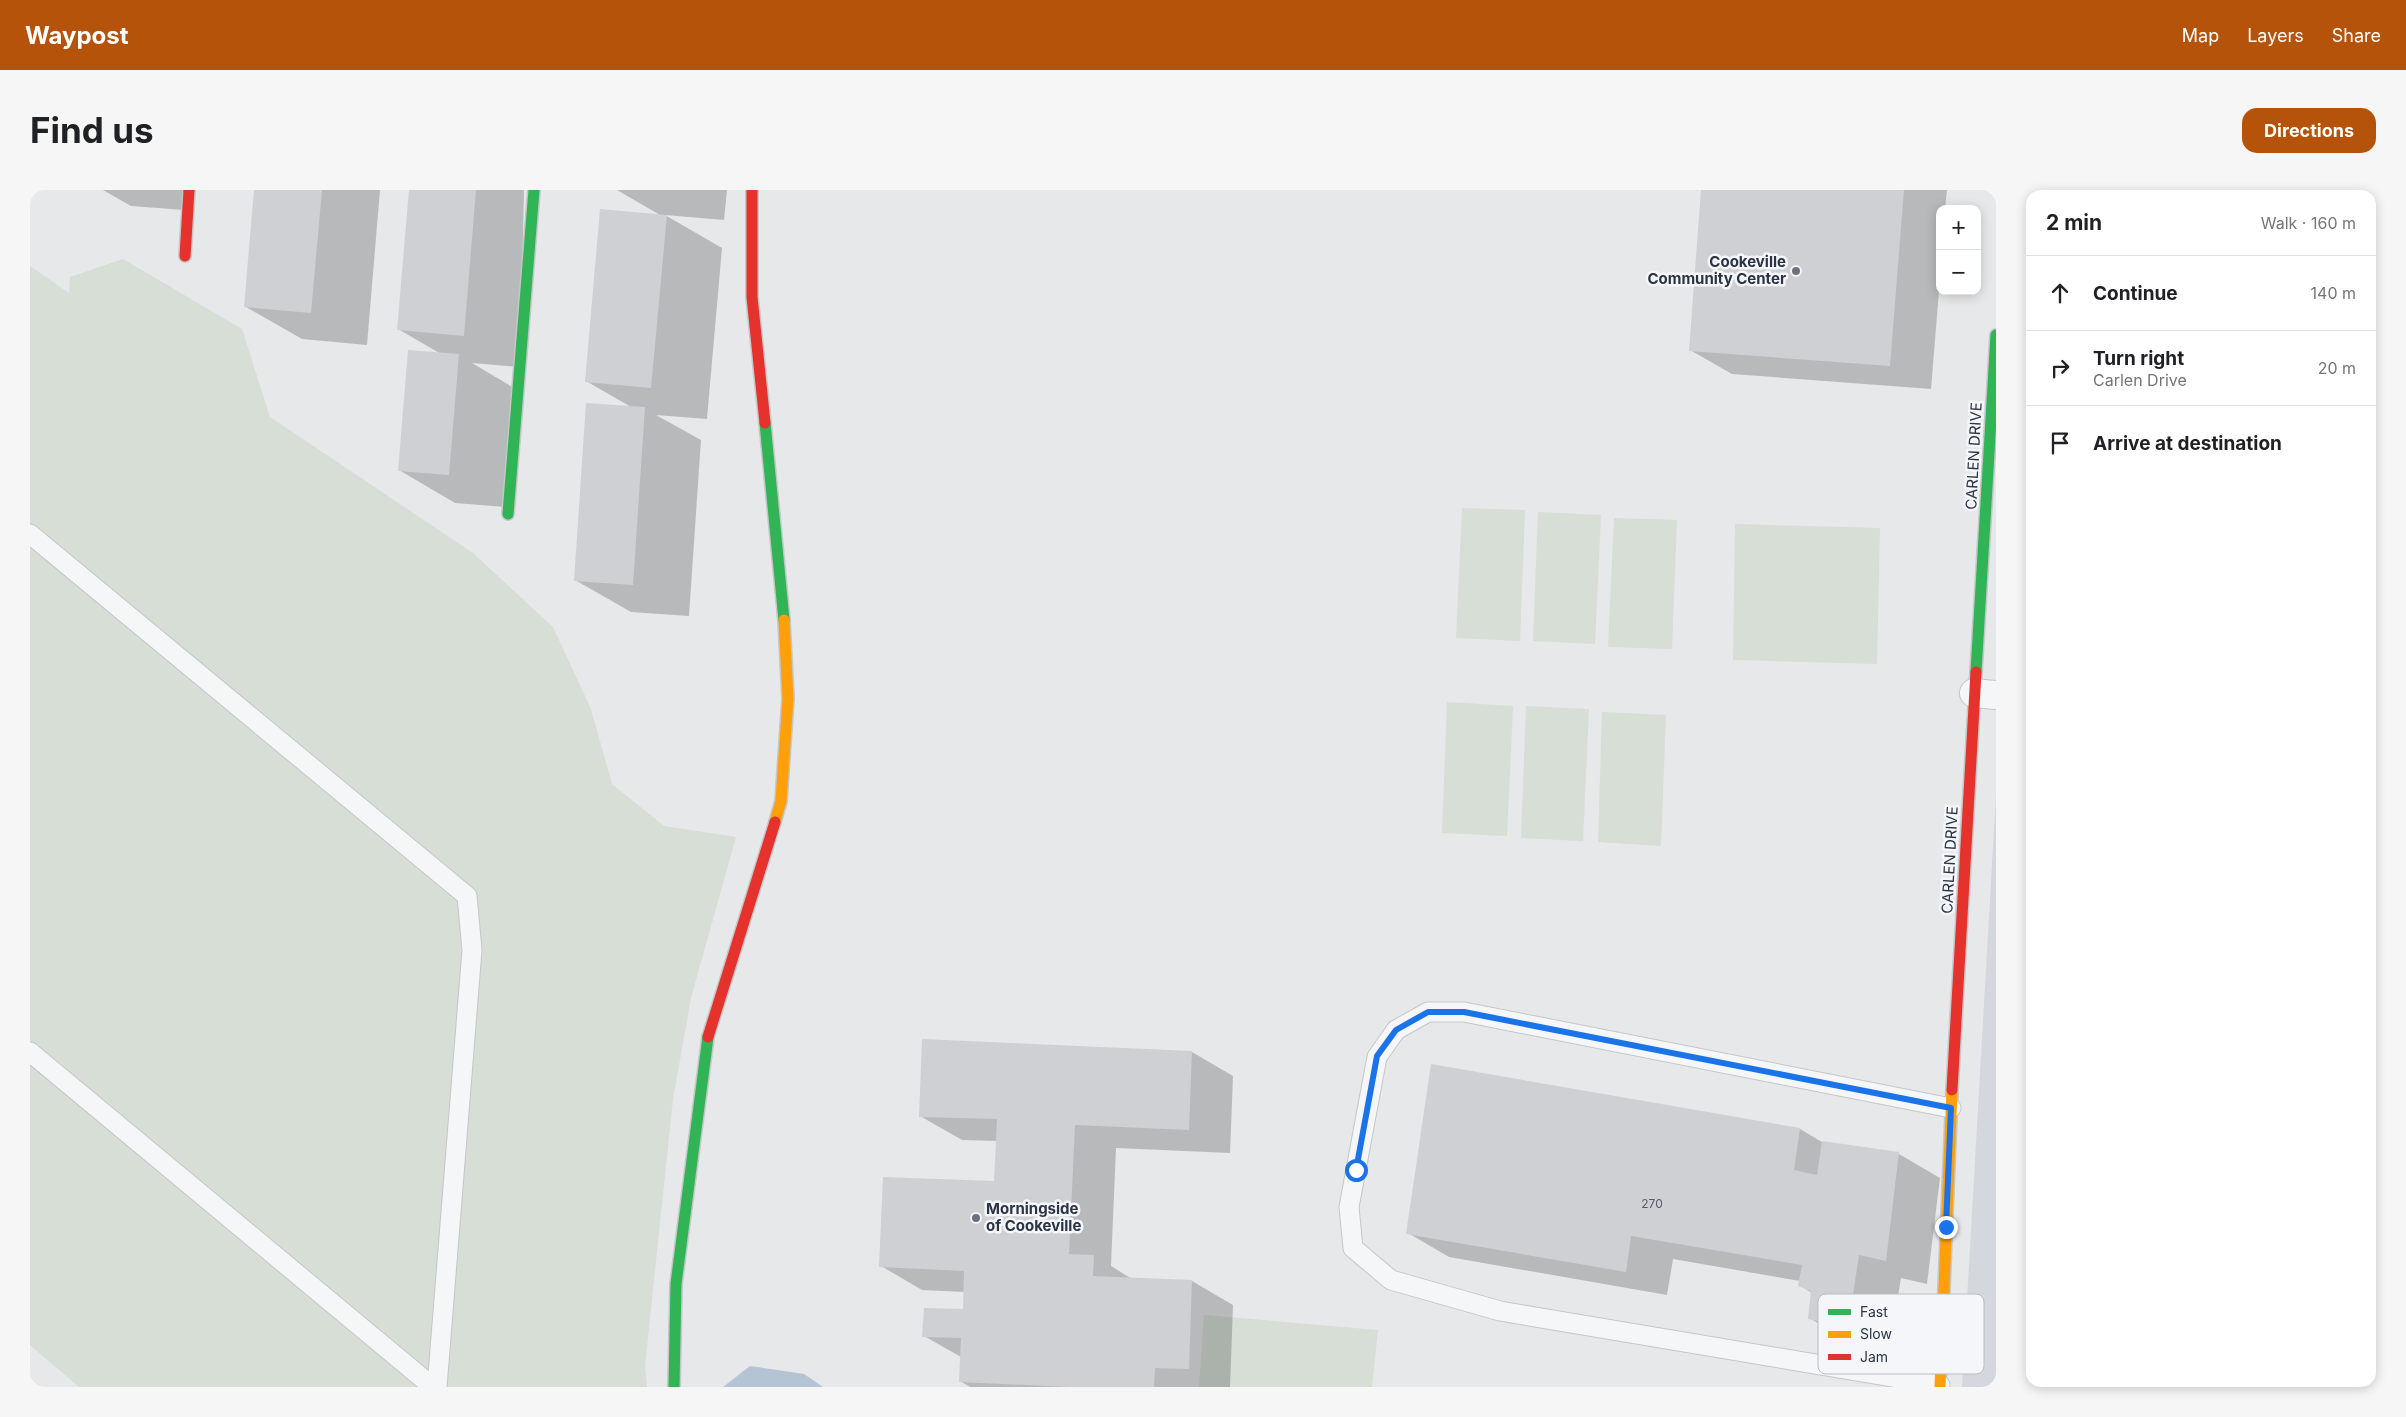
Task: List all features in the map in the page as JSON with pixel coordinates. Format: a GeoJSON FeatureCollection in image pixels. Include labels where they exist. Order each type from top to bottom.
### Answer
{"type":"FeatureCollection","features":[{"type":"Feature","properties":{"kind":"street"},"geometry":{"type":"LineString","coordinates":[[185,256],[189,190]]}},
{"type":"Feature","properties":{"kind":"street"},"geometry":{"type":"LineString","coordinates":[[508,514],[534,190]]}},
{"type":"Feature","properties":{"kind":"street"},"geometry":{"type":"LineString","coordinates":[[674,1387],[676,1284],[707,1042],[781,801],[788,699],[782,587],[752,297],[752,190]]}},
{"type":"Feature","properties":{"kind":"street","name":"CARLEN DRIVE"},"geometry":{"type":"LineString","coordinates":[[1944,1294],[1951,1108],[1985,694],[1996,335]]}},
{"type":"Feature","properties":{"kind":"lane"},"geometry":{"type":"LineString","coordinates":[[30,534],[467,896],[472,950],[437,1387]]}},
{"type":"Feature","properties":{"kind":"lane"},"geometry":{"type":"LineString","coordinates":[[1818,1365],[1500,1311],[1391,1280],[1353,1248],[1349,1207],[1377,1056],[1396,1030],[1428,1012],[1464,1012],[1951,1108]]}},
{"type":"Feature","properties":{"kind":"lane"},"geometry":{"type":"LineString","coordinates":[[30,1052],[433,1387]]}},
{"type":"Feature","properties":{"kind":"lane"},"geometry":{"type":"LineString","coordinates":[[1870,1374],[1940,1386]]}},
{"type":"Feature","properties":{"kind":"shaded area"},"geometry":{"type":"Polygon","coordinates":[[[123,259],[242,329],[270,417],[473,553],[553,627],[591,709],[612,784],[664,826],[736,837],[691,998],[673,1099],[645,1366],[647,1387],[79,1387],[30,1345],[30,266],[69,293],[70,277],[123,259]]]}},
{"type":"Feature","properties":{"kind":"shaded area"},"geometry":{"type":"Polygon","coordinates":[[[1462,508],[1525,510],[1520,641],[1456,638],[1462,508]]]}},
{"type":"Feature","properties":{"kind":"shaded area"},"geometry":{"type":"Polygon","coordinates":[[[1538,512],[1601,515],[1595,644],[1533,641],[1538,512]]]}},
{"type":"Feature","properties":{"kind":"shaded area"},"geometry":{"type":"Polygon","coordinates":[[[1614,518],[1677,520],[1672,649],[1608,647],[1614,518]]]}},
{"type":"Feature","properties":{"kind":"shaded area"},"geometry":{"type":"Polygon","coordinates":[[[1735,524],[1880,528],[1877,664],[1733,660],[1735,524]]]}},
{"type":"Feature","properties":{"kind":"shaded area"},"geometry":{"type":"Polygon","coordinates":[[[1447,702],[1513,706],[1507,836],[1442,833],[1447,702]]]}},
{"type":"Feature","properties":{"kind":"shaded area"},"geometry":{"type":"Polygon","coordinates":[[[1526,706],[1589,709],[1583,841],[1521,838],[1526,706]]]}},
{"type":"Feature","properties":{"kind":"shaded area"},"geometry":{"type":"Polygon","coordinates":[[[1602,712],[1666,715],[1661,846],[1598,842],[1602,712]]]}},
{"type":"Feature","properties":{"kind":"shaded area"},"geometry":{"type":"Polygon","coordinates":[[[1996,795],[1996,1387],[1962,1387],[1963,1374],[1984,1374],[1984,1294],[1967,1294],[1996,795]]]}},
{"type":"Feature","properties":{"kind":"shaded area"},"geometry":{"type":"Polygon","coordinates":[[[1204,1315],[1378,1330],[1372,1387],[1199,1387],[1204,1315]]]}},
{"type":"Feature","properties":{"kind":"water"},"geometry":{"type":"Polygon","coordinates":[[[750,1366],[804,1374],[823,1387],[723,1387],[750,1366]]]}},
{"type":"Feature","properties":{"kind":"building"},"geometry":{"type":"Polygon","coordinates":[[[254,190],[322,190],[311,313],[244,307],[254,190]]]}},
{"type":"Feature","properties":{"kind":"building"},"geometry":{"type":"Polygon","coordinates":[[[409,190],[476,190],[464,336],[397,330],[409,190]]]}},
{"type":"Feature","properties":{"kind":"building","name":"Cookeville Community Center"},"geometry":{"type":"Polygon","coordinates":[[[1701,190],[1904,190],[1890,366],[1689,351],[1701,190]]]}},
{"type":"Feature","properties":{"kind":"building"},"geometry":{"type":"Polygon","coordinates":[[[600,209],[667,215],[651,388],[585,382],[600,209]]]}},
{"type":"Feature","properties":{"kind":"building"},"geometry":{"type":"Polygon","coordinates":[[[408,350],[459,354],[449,475],[398,471],[408,350]]]}},
{"type":"Feature","properties":{"kind":"building"},"geometry":{"type":"Polygon","coordinates":[[[586,403],[645,407],[633,585],[574,581],[586,403]]]}},
{"type":"Feature","properties":{"kind":"building","name":"Morningside of Cookeville"},"geometry":{"type":"Polygon","coordinates":[[[922,1039],[1192,1051],[1189,1130],[1075,1125],[1069,1254],[1094,1255],[1093,1276],[1192,1280],[1189,1369],[1155,1368],[1154,1387],[1070,1387],[959,1382],[961,1338],[922,1337],[924,1308],[963,1309],[964,1271],[879,1267],[883,1177],[994,1181],[997,1119],[919,1117],[922,1039]]]}},
{"type":"Feature","properties":{"kind":"building"},"geometry":{"type":"Polygon","coordinates":[[[1431,1064],[1800,1128],[1794,1170],[1817,1175],[1822,1141],[1899,1152],[1886,1261],[1859,1255],[1853,1294],[1818,1294],[1818,1321],[1808,1319],[1811,1291],[1798,1286],[1802,1265],[1631,1236],[1626,1272],[1406,1234],[1431,1064]]]}},
{"type":"Feature","properties":{"kind":"traffic: fast"},"geometry":{"type":"LineString","coordinates":[[508,514],[534,190]]}},
{"type":"Feature","properties":{"kind":"traffic: fast"},"geometry":{"type":"LineString","coordinates":[[1976,672],[1996,335]]}},
{"type":"Feature","properties":{"kind":"traffic: fast"},"geometry":{"type":"LineString","coordinates":[[765,423],[784,620]]}},
{"type":"Feature","properties":{"kind":"traffic: fast"},"geometry":{"type":"LineString","coordinates":[[674,1387],[676,1284],[708,1037]]}},
{"type":"Feature","properties":{"kind":"traffic: slow"},"geometry":{"type":"LineString","coordinates":[[775,822],[781,801],[788,699],[784,620]]}},
{"type":"Feature","properties":{"kind":"traffic: slow"},"geometry":{"type":"LineString","coordinates":[[1944,1294],[1952,1090]]}},
{"type":"Feature","properties":{"kind":"traffic: slow"},"geometry":{"type":"LineString","coordinates":[[1940,1387],[1941,1374]]}},
{"type":"Feature","properties":{"kind":"traffic: jam"},"geometry":{"type":"LineString","coordinates":[[185,256],[189,190]]}},
{"type":"Feature","properties":{"kind":"traffic: jam"},"geometry":{"type":"LineString","coordinates":[[752,190],[752,297],[765,423]]}},
{"type":"Feature","properties":{"kind":"traffic: jam"},"geometry":{"type":"LineString","coordinates":[[1952,1090],[1976,672]]}},
{"type":"Feature","properties":{"kind":"traffic: jam"},"geometry":{"type":"LineString","coordinates":[[708,1037],[775,822]]}},
{"type":"Feature","properties":{"kind":"place","name":"Cookeville Community Center"},"geometry":{"type":"Point","coordinates":[1796,271]}},
{"type":"Feature","properties":{"kind":"place","name":"Morningside of Cookeville"},"geometry":{"type":"Point","coordinates":[976,1218]}},
{"type":"Feature","properties":{"kind":"route"},"geometry":{"type":"LineString","coordinates":[[1356,1170],[1377,1056],[1396,1030],[1428,1012],[1464,1012],[1951,1108],[1946,1227]]}}]}
